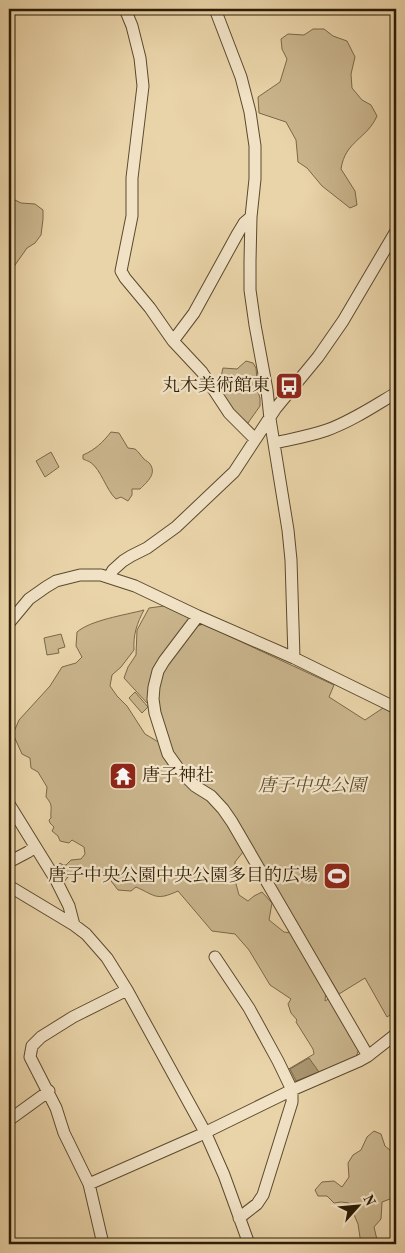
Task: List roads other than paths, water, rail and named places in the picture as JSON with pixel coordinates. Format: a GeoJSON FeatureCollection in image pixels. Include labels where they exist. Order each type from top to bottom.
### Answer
{"type":"FeatureCollection","features":[{"type":"Feature","properties":{"kind":"street"},"geometry":{"type":"LineString","coordinates":[[125,9],[132,26],[140,58],[143,86],[132,178],[132,216],[121,271],[173,341],[202,372],[229,413],[255,439]]}},
{"type":"Feature","properties":{"kind":"street"},"geometry":{"type":"LineString","coordinates":[[216,9],[241,76],[250,112],[255,146],[250,290],[288,530],[291,560],[294,658]]}},
{"type":"Feature","properties":{"kind":"street"},"geometry":{"type":"LineString","coordinates":[[173,341],[194,313],[244,223],[252,217]]}},
{"type":"Feature","properties":{"kind":"street"},"geometry":{"type":"LineString","coordinates":[[109,577],[113,570],[123,561],[147,548],[176,527],[234,472],[276,408],[318,357],[396,231]]}},
{"type":"Feature","properties":{"kind":"street"},"geometry":{"type":"LineString","coordinates":[[274,443],[329,429],[356,417],[396,393]]}},
{"type":"Feature","properties":{"kind":"street"},"geometry":{"type":"LineString","coordinates":[[9,623],[28,599],[56,582],[80,575],[101,575],[135,586],[294,658],[396,708]]}},
{"type":"Feature","properties":{"kind":"street"},"geometry":{"type":"LineString","coordinates":[[198,616],[164,661],[158,671],[154,687],[155,713],[168,754],[181,772],[195,786],[211,796],[232,822],[368,1056]]}},
{"type":"Feature","properties":{"kind":"street"},"geometry":{"type":"LineString","coordinates":[[9,804],[70,906],[74,925]]}},
{"type":"Feature","properties":{"kind":"street"},"geometry":{"type":"LineString","coordinates":[[9,862],[35,847]]}},
{"type":"Feature","properties":{"kind":"street"},"geometry":{"type":"LineString","coordinates":[[9,886],[74,925],[86,934],[107,958],[206,1132],[249,1244]]}},
{"type":"Feature","properties":{"kind":"street"},"geometry":{"type":"LineString","coordinates":[[215,957],[249,1008],[292,1090],[292,1102],[264,1195],[239,1218]]}},
{"type":"Feature","properties":{"kind":"street"},"geometry":{"type":"LineString","coordinates":[[103,1244],[89,1184],[64,1133],[56,1108],[30,1057],[32,1046],[41,1037],[73,1017],[126,990]]}},
{"type":"Feature","properties":{"kind":"street"},"geometry":{"type":"LineString","coordinates":[[89,1184],[206,1132],[368,1056],[396,1034]]}},
{"type":"Feature","properties":{"kind":"street"},"geometry":{"type":"LineString","coordinates":[[9,1120],[48,1091]]}},
{"type":"Feature","properties":{"kind":"place","name":"丸木美術館東"},"geometry":{"type":"Point","coordinates":[289,386]}},
{"type":"Feature","properties":{"kind":"place","name":"唐子神社"},"geometry":{"type":"Point","coordinates":[123,776]}},
{"type":"Feature","properties":{"kind":"place","name":"唐子中央公園中央公園多目的広場"},"geometry":{"type":"Point","coordinates":[337,876]}},
{"type":"Feature","properties":{"kind":"park label","name":"唐子中央公園"},"geometry":{"type":"Point","coordinates":[312,786]}}]}
